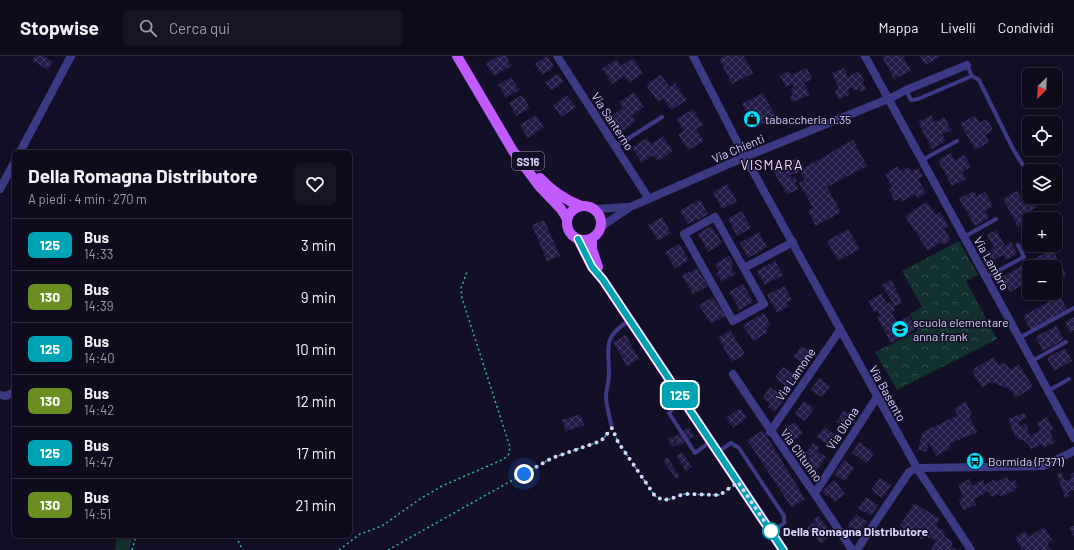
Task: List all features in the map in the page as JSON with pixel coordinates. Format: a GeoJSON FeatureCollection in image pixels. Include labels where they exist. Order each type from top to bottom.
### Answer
{"type":"FeatureCollection","features":[{"type":"Feature","properties":{"kind":"main road","name":"SS16"},"geometry":{"type":"LineString","coordinates":[[457,56],[517,157],[538,186],[561,209],[567,219],[568,229],[574,237],[578,239],[592,267],[603,280],[630,320],[783,550]]}},
{"type":"Feature","properties":{"kind":"main road","name":"SS16"},"geometry":{"type":"LineString","coordinates":[[486,104],[547,186],[566,200],[581,206],[595,209]]}},
{"type":"Feature","properties":{"kind":"main road"},"geometry":{"type":"LineString","coordinates":[[567,219],[572,210],[581,206]]}},
{"type":"Feature","properties":{"kind":"main road"},"geometry":{"type":"LineString","coordinates":[[578,239],[587,240],[596,236],[601,227],[601,217],[595,209]]}},
{"type":"Feature","properties":{"kind":"main road","name":"SS16"},"geometry":{"type":"LineString","coordinates":[[592,238],[594,256],[603,280]]}},
{"type":"Feature","properties":{"kind":"street"},"geometry":{"type":"LineString","coordinates":[[21,150],[71,56]]}},
{"type":"Feature","properties":{"kind":"street","name":"Via Santerno"},"geometry":{"type":"LineString","coordinates":[[557,56],[649,199]]}},
{"type":"Feature","properties":{"kind":"street","name":"Via Basento"},"geometry":{"type":"LineString","coordinates":[[693,56],[746,157],[877,397],[917,468],[971,550]]}},
{"type":"Feature","properties":{"kind":"street","name":"Via Lambro"},"geometry":{"type":"LineString","coordinates":[[865,56],[1074,438]]}},
{"type":"Feature","properties":{"kind":"street","name":"Via Chienti"},"geometry":{"type":"LineString","coordinates":[[601,227],[630,207],[967,65]]}},
{"type":"Feature","properties":{"kind":"street"},"geometry":{"type":"LineString","coordinates":[[0,189],[12,167]]}},
{"type":"Feature","properties":{"kind":"street","name":"Via Chienti"},"geometry":{"type":"LineString","coordinates":[[595,209],[630,207]]}},
{"type":"Feature","properties":{"kind":"street"},"geometry":{"type":"LineString","coordinates":[[715,217],[744,268],[764,304],[733,321],[684,234],[715,217]]}},
{"type":"Feature","properties":{"kind":"street"},"geometry":{"type":"LineString","coordinates":[[744,268],[793,242]]}},
{"type":"Feature","properties":{"kind":"street","name":"Via Lamone"},"geometry":{"type":"LineString","coordinates":[[770,432],[840,330]]}},
{"type":"Feature","properties":{"kind":"street","name":"Via Clitunno"},"geometry":{"type":"LineString","coordinates":[[733,374],[770,432],[815,493],[854,550]]}},
{"type":"Feature","properties":{"kind":"street"},"geometry":{"type":"LineString","coordinates":[[0,395],[6,396],[12,393]]}},
{"type":"Feature","properties":{"kind":"street","name":"Via Olona"},"geometry":{"type":"LineString","coordinates":[[815,493],[877,397]]}},
{"type":"Feature","properties":{"kind":"street"},"geometry":{"type":"LineString","coordinates":[[854,550],[858,548],[909,472],[917,468],[1044,466],[1074,451]]}},
{"type":"Feature","properties":{"kind":"lane"},"geometry":{"type":"LineString","coordinates":[[967,65],[972,76],[979,80],[1022,165]]}},
{"type":"Feature","properties":{"kind":"lane"},"geometry":{"type":"LineString","coordinates":[[906,90],[912,100],[918,99],[972,76]]}},
{"type":"Feature","properties":{"kind":"lane"},"geometry":{"type":"LineString","coordinates":[[616,147],[662,116]]}},
{"type":"Feature","properties":{"kind":"lane"},"geometry":{"type":"LineString","coordinates":[[922,160],[957,141]]}},
{"type":"Feature","properties":{"kind":"lane"},"geometry":{"type":"LineString","coordinates":[[964,237],[996,219]]}},
{"type":"Feature","properties":{"kind":"lane"},"geometry":{"type":"LineString","coordinates":[[986,277],[1024,256],[1018,244]]}},
{"type":"Feature","properties":{"kind":"lane"},"geometry":{"type":"LineString","coordinates":[[1019,338],[1074,308]]}},
{"type":"Feature","properties":{"kind":"lane"},"geometry":{"type":"LineString","coordinates":[[612,428],[606,398],[609,374],[607,346],[612,335],[617,329],[630,320]]}},
{"type":"Feature","properties":{"kind":"lane"},"geometry":{"type":"LineString","coordinates":[[1032,361],[1066,342]]}},
{"type":"Feature","properties":{"kind":"lane"},"geometry":{"type":"LineString","coordinates":[[1048,391],[1069,379]]}},
{"type":"Feature","properties":{"kind":"lane"},"geometry":{"type":"LineString","coordinates":[[682,399],[668,413],[695,453],[711,442]]}},
{"type":"Feature","properties":{"kind":"lane"},"geometry":{"type":"LineString","coordinates":[[718,452],[731,443],[739,448],[784,516],[784,523],[771,532]]}},
{"type":"Feature","properties":{"kind":"path"},"geometry":{"type":"LineString","coordinates":[[339,550],[360,534],[382,526],[420,499],[442,486],[504,459],[509,454],[510,447],[462,298],[460,288],[468,272]]}},
{"type":"Feature","properties":{"kind":"path"},"geometry":{"type":"LineString","coordinates":[[388,550],[552,458],[601,441],[612,428],[618,442],[641,478],[655,496],[663,500],[684,494],[720,495],[738,482]]}},
{"type":"Feature","properties":{"kind":"path"},"geometry":{"type":"LineString","coordinates":[[132,550],[135,538]]}},
{"type":"Feature","properties":{"kind":"path"},"geometry":{"type":"LineString","coordinates":[[238,538],[243,550]]}},
{"type":"Feature","properties":{"kind":"green space"},"geometry":{"type":"Polygon","coordinates":[[[959,241],[978,275],[966,281],[997,339],[897,390],[875,352],[918,331],[910,314],[922,307],[902,271],[959,241]]]}},
{"type":"Feature","properties":{"kind":"green space"},"geometry":{"type":"Polygon","coordinates":[[[117,538],[132,538],[129,550],[115,550],[117,538]]]}},
{"type":"Feature","properties":{"kind":"building"},"geometry":{"type":"Polygon","coordinates":[[[35,56],[44,56],[53,62],[48,70],[32,60],[35,56]]]}},
{"type":"Feature","properties":{"kind":"building"},"geometry":{"type":"Polygon","coordinates":[[[499,56],[506,56],[511,66],[494,76],[486,64],[499,56]]]}},
{"type":"Feature","properties":{"kind":"building"},"geometry":{"type":"Polygon","coordinates":[[[547,56],[554,67],[542,75],[535,64],[547,56]]]}},
{"type":"Feature","properties":{"kind":"building"},"geometry":{"type":"Polygon","coordinates":[[[725,56],[744,56],[753,73],[732,84],[719,59],[725,56]]]}},
{"type":"Feature","properties":{"kind":"building"},"geometry":{"type":"Polygon","coordinates":[[[882,56],[903,56],[911,71],[894,79],[882,56]]]}},
{"type":"Feature","properties":{"kind":"building"},"geometry":{"type":"Polygon","coordinates":[[[920,56],[942,56],[925,65],[920,56]]]}},
{"type":"Feature","properties":{"kind":"building"},"geometry":{"type":"Polygon","coordinates":[[[633,58],[643,73],[629,83],[624,76],[612,84],[602,69],[617,59],[621,66],[633,58]]]}},
{"type":"Feature","properties":{"kind":"building"},"geometry":{"type":"Polygon","coordinates":[[[807,68],[812,79],[804,83],[810,95],[792,102],[790,97],[793,95],[790,90],[794,88],[792,84],[786,87],[780,76],[789,71],[791,75],[807,68]]]}},
{"type":"Feature","properties":{"kind":"building"},"geometry":{"type":"Polygon","coordinates":[[[844,68],[848,77],[859,71],[866,89],[861,92],[859,89],[854,91],[852,87],[848,89],[850,94],[839,100],[835,91],[839,89],[832,73],[844,68]]]}},
{"type":"Feature","properties":{"kind":"building"},"geometry":{"type":"Polygon","coordinates":[[[558,74],[564,82],[551,90],[545,82],[558,74]]]}},
{"type":"Feature","properties":{"kind":"building"},"geometry":{"type":"Polygon","coordinates":[[[661,75],[670,87],[675,83],[687,100],[671,110],[663,98],[658,102],[646,85],[661,75]]]}},
{"type":"Feature","properties":{"kind":"building"},"geometry":{"type":"Polygon","coordinates":[[[511,77],[519,90],[506,98],[498,85],[511,77]]]}},
{"type":"Feature","properties":{"kind":"building"},"geometry":{"type":"Polygon","coordinates":[[[634,92],[644,107],[632,116],[636,121],[621,132],[610,117],[623,108],[619,102],[634,92]]]}},
{"type":"Feature","properties":{"kind":"building"},"geometry":{"type":"Polygon","coordinates":[[[763,93],[776,117],[755,128],[742,104],[763,93]]]}},
{"type":"Feature","properties":{"kind":"building"},"geometry":{"type":"Polygon","coordinates":[[[522,95],[530,108],[516,116],[509,103],[522,95]]]}},
{"type":"Feature","properties":{"kind":"building"},"geometry":{"type":"Polygon","coordinates":[[[567,95],[576,107],[561,117],[553,105],[567,95]]]}},
{"type":"Feature","properties":{"kind":"building"},"geometry":{"type":"Polygon","coordinates":[[[693,109],[703,125],[696,129],[704,141],[688,150],[678,134],[684,131],[676,119],[693,109]]]}},
{"type":"Feature","properties":{"kind":"building"},"geometry":{"type":"Polygon","coordinates":[[[536,115],[544,127],[528,138],[520,125],[536,115]]]}},
{"type":"Feature","properties":{"kind":"building"},"geometry":{"type":"Polygon","coordinates":[[[931,115],[935,122],[944,117],[951,130],[942,134],[946,141],[932,149],[918,122],[931,115]]]}},
{"type":"Feature","properties":{"kind":"building"},"geometry":{"type":"Polygon","coordinates":[[[975,116],[979,123],[987,119],[993,130],[985,135],[989,142],[975,150],[960,123],[975,116]]]}},
{"type":"Feature","properties":{"kind":"building"},"geometry":{"type":"Polygon","coordinates":[[[663,136],[673,151],[658,161],[653,155],[642,163],[632,148],[647,138],[651,144],[663,136]]]}},
{"type":"Feature","properties":{"kind":"building"},"geometry":{"type":"Polygon","coordinates":[[[853,140],[867,166],[827,187],[841,212],[816,226],[808,211],[813,208],[799,183],[805,180],[800,172],[790,175],[792,179],[794,177],[797,182],[795,183],[798,189],[787,195],[773,170],[798,157],[804,168],[853,140]]]}},
{"type":"Feature","properties":{"kind":"building"},"geometry":{"type":"Polygon","coordinates":[[[951,153],[955,160],[964,155],[971,167],[962,172],[966,179],[952,186],[938,160],[951,153]]]}},
{"type":"Feature","properties":{"kind":"building"},"geometry":{"type":"Polygon","coordinates":[[[898,166],[901,171],[909,167],[912,172],[918,168],[923,176],[918,179],[926,193],[918,198],[915,194],[901,202],[900,198],[895,201],[889,190],[892,188],[885,174],[898,166]]]}},
{"type":"Feature","properties":{"kind":"building"},"geometry":{"type":"Polygon","coordinates":[[[727,184],[737,201],[722,209],[713,192],[727,184]]]}},
{"type":"Feature","properties":{"kind":"building"},"geometry":{"type":"Polygon","coordinates":[[[974,191],[977,196],[985,192],[993,206],[985,211],[989,218],[975,226],[959,199],[974,191]]]}},
{"type":"Feature","properties":{"kind":"building"},"geometry":{"type":"Polygon","coordinates":[[[1017,191],[1022,198],[1022,204],[1035,204],[1037,207],[1028,212],[1022,212],[1022,225],[1018,227],[1003,199],[1017,191]]]}},
{"type":"Feature","properties":{"kind":"building"},"geometry":{"type":"Polygon","coordinates":[[[700,199],[708,214],[697,221],[696,219],[688,224],[680,211],[700,199]]]}},
{"type":"Feature","properties":{"kind":"building"},"geometry":{"type":"Polygon","coordinates":[[[927,202],[936,215],[940,212],[949,226],[944,229],[951,240],[944,245],[941,242],[928,251],[905,216],[927,202]]]}},
{"type":"Feature","properties":{"kind":"building"},"geometry":{"type":"Polygon","coordinates":[[[742,211],[751,228],[737,236],[728,219],[742,211]]]}},
{"type":"Feature","properties":{"kind":"building"},"geometry":{"type":"Polygon","coordinates":[[[662,217],[671,233],[658,241],[648,225],[662,217]]]}},
{"type":"Feature","properties":{"kind":"building"},"geometry":{"type":"Polygon","coordinates":[[[544,220],[560,256],[547,261],[532,225],[544,220]]]}},
{"type":"Feature","properties":{"kind":"building"},"geometry":{"type":"Polygon","coordinates":[[[711,226],[722,243],[708,252],[698,234],[711,226]]]}},
{"type":"Feature","properties":{"kind":"building"},"geometry":{"type":"Polygon","coordinates":[[[848,229],[860,249],[838,261],[827,241],[848,229]]]}},
{"type":"Feature","properties":{"kind":"building"},"geometry":{"type":"Polygon","coordinates":[[[996,230],[1005,246],[1011,242],[1017,254],[1006,260],[1003,255],[992,261],[987,252],[994,248],[987,235],[996,230]]]}},
{"type":"Feature","properties":{"kind":"building"},"geometry":{"type":"Polygon","coordinates":[[[759,232],[767,247],[748,258],[740,243],[759,232]]]}},
{"type":"Feature","properties":{"kind":"building"},"geometry":{"type":"Polygon","coordinates":[[[679,244],[689,260],[675,268],[665,252],[679,244]]]}},
{"type":"Feature","properties":{"kind":"building"},"geometry":{"type":"Polygon","coordinates":[[[1047,252],[1054,252],[1058,260],[1032,260],[1047,252]]]}},
{"type":"Feature","properties":{"kind":"building"},"geometry":{"type":"Polygon","coordinates":[[[729,256],[734,265],[731,267],[735,274],[722,282],[716,273],[719,271],[715,264],[729,256]]]}},
{"type":"Feature","properties":{"kind":"building"},"geometry":{"type":"Polygon","coordinates":[[[775,261],[783,275],[765,285],[757,271],[775,261]]]}},
{"type":"Feature","properties":{"kind":"building"},"geometry":{"type":"Polygon","coordinates":[[[1022,266],[1022,285],[1010,292],[1002,277],[1022,266]]]}},
{"type":"Feature","properties":{"kind":"building"},"geometry":{"type":"Polygon","coordinates":[[[1062,267],[1067,276],[1062,278],[1062,267]]]}},
{"type":"Feature","properties":{"kind":"building"},"geometry":{"type":"Polygon","coordinates":[[[697,268],[708,286],[693,294],[682,276],[697,268]]]}},
{"type":"Feature","properties":{"kind":"building"},"geometry":{"type":"Polygon","coordinates":[[[891,280],[902,303],[893,307],[895,311],[892,313],[897,323],[909,316],[916,329],[891,343],[877,317],[880,316],[877,311],[874,312],[868,301],[881,294],[887,304],[890,302],[891,304],[893,303],[882,285],[891,280]]]}},
{"type":"Feature","properties":{"kind":"building"},"geometry":{"type":"Polygon","coordinates":[[[743,284],[753,302],[740,310],[729,292],[743,284]]]}},
{"type":"Feature","properties":{"kind":"building"},"geometry":{"type":"Polygon","coordinates":[[[784,286],[792,300],[786,302],[789,306],[777,313],[767,295],[784,286]]]}},
{"type":"Feature","properties":{"kind":"building"},"geometry":{"type":"Polygon","coordinates":[[[713,297],[725,316],[711,324],[699,305],[713,297]]]}},
{"type":"Feature","properties":{"kind":"building"},"geometry":{"type":"Polygon","coordinates":[[[1053,300],[1062,300],[1067,309],[1031,330],[1023,316],[1053,300]]]}},
{"type":"Feature","properties":{"kind":"building"},"geometry":{"type":"Polygon","coordinates":[[[764,313],[771,325],[766,328],[768,332],[753,341],[743,325],[764,313]]]}},
{"type":"Feature","properties":{"kind":"building"},"geometry":{"type":"Polygon","coordinates":[[[1074,317],[1074,330],[1070,333],[1065,322],[1074,317]]]}},
{"type":"Feature","properties":{"kind":"building"},"geometry":{"type":"Polygon","coordinates":[[[1056,326],[1064,340],[1043,351],[1036,337],[1056,326]]]}},
{"type":"Feature","properties":{"kind":"building"},"geometry":{"type":"Polygon","coordinates":[[[730,330],[745,354],[732,362],[718,338],[730,330]]]}},
{"type":"Feature","properties":{"kind":"building"},"geometry":{"type":"Polygon","coordinates":[[[626,335],[639,359],[627,366],[613,342],[626,335]]]}},
{"type":"Feature","properties":{"kind":"building"},"geometry":{"type":"Polygon","coordinates":[[[801,346],[814,355],[807,366],[794,357],[801,346]]]}},
{"type":"Feature","properties":{"kind":"building"},"geometry":{"type":"Polygon","coordinates":[[[1065,348],[1072,361],[1054,371],[1047,358],[1065,348]]]}},
{"type":"Feature","properties":{"kind":"building"},"geometry":{"type":"Polygon","coordinates":[[[994,357],[998,365],[1002,363],[1007,365],[1010,370],[1019,364],[1033,387],[1015,398],[1010,389],[991,382],[982,388],[973,373],[975,368],[994,357]]]}},
{"type":"Feature","properties":{"kind":"building"},"geometry":{"type":"Polygon","coordinates":[[[783,367],[798,377],[790,389],[775,378],[783,367]]]}},
{"type":"Feature","properties":{"kind":"building"},"geometry":{"type":"Polygon","coordinates":[[[819,378],[830,386],[822,397],[811,390],[819,378]]]}},
{"type":"Feature","properties":{"kind":"building"},"geometry":{"type":"Polygon","coordinates":[[[770,387],[785,398],[775,412],[768,407],[770,403],[763,398],[770,387]]]}},
{"type":"Feature","properties":{"kind":"building"},"geometry":{"type":"Polygon","coordinates":[[[804,401],[814,408],[805,421],[795,414],[804,401]]]}},
{"type":"Feature","properties":{"kind":"building"},"geometry":{"type":"Polygon","coordinates":[[[966,402],[972,415],[969,416],[977,432],[949,445],[951,448],[936,456],[929,443],[926,452],[918,449],[923,432],[958,415],[954,408],[966,402]]]}},
{"type":"Feature","properties":{"kind":"building"},"geometry":{"type":"Polygon","coordinates":[[[740,408],[747,418],[733,428],[726,418],[740,408]]]}},
{"type":"Feature","properties":{"kind":"building"},"geometry":{"type":"Polygon","coordinates":[[[844,411],[855,418],[847,429],[836,422],[844,411]]]}},
{"type":"Feature","properties":{"kind":"building"},"geometry":{"type":"Polygon","coordinates":[[[1024,413],[1027,417],[1018,422],[1021,427],[1026,424],[1030,436],[1040,430],[1037,423],[1047,417],[1053,429],[1049,431],[1055,442],[1044,448],[1042,444],[1031,449],[1028,443],[1026,444],[1023,439],[1020,441],[1017,436],[1015,437],[1008,419],[1024,413]]]}},
{"type":"Feature","properties":{"kind":"building"},"geometry":{"type":"Polygon","coordinates":[[[580,414],[584,425],[566,431],[562,420],[580,414]]]}},
{"type":"Feature","properties":{"kind":"building"},"geometry":{"type":"Polygon","coordinates":[[[795,422],[803,434],[790,443],[782,431],[795,422]]]}},
{"type":"Feature","properties":{"kind":"building"},"geometry":{"type":"Polygon","coordinates":[[[689,427],[694,436],[678,446],[673,438],[689,427]]]}},
{"type":"Feature","properties":{"kind":"building"},"geometry":{"type":"Polygon","coordinates":[[[824,427],[840,438],[833,448],[817,437],[824,427]]]}},
{"type":"Feature","properties":{"kind":"building"},"geometry":{"type":"Polygon","coordinates":[[[763,430],[805,499],[792,508],[747,440],[763,430]]]}},
{"type":"Feature","properties":{"kind":"building"},"geometry":{"type":"Polygon","coordinates":[[[671,437],[676,445],[672,447],[667,439],[671,437]]]}},
{"type":"Feature","properties":{"kind":"building"},"geometry":{"type":"Polygon","coordinates":[[[859,442],[874,453],[867,463],[852,453],[859,442]]]}},
{"type":"Feature","properties":{"kind":"building"},"geometry":{"type":"Polygon","coordinates":[[[813,443],[820,447],[817,451],[826,457],[817,470],[806,462],[810,456],[806,453],[813,443]]]}},
{"type":"Feature","properties":{"kind":"building"},"geometry":{"type":"Polygon","coordinates":[[[682,452],[692,467],[686,471],[676,456],[682,452]]]}},
{"type":"Feature","properties":{"kind":"building"},"geometry":{"type":"Polygon","coordinates":[[[667,457],[680,477],[676,479],[663,460],[667,457]]]}},
{"type":"Feature","properties":{"kind":"building"},"geometry":{"type":"Polygon","coordinates":[[[844,460],[854,468],[845,481],[834,474],[844,460]]]}},
{"type":"Feature","properties":{"kind":"building"},"geometry":{"type":"Polygon","coordinates":[[[1062,472],[1064,480],[1071,479],[1070,474],[1074,473],[1074,490],[1068,492],[1070,497],[1065,498],[1057,474],[1062,472]]]}},
{"type":"Feature","properties":{"kind":"building"},"geometry":{"type":"Polygon","coordinates":[[[1006,477],[1010,482],[1015,480],[1018,486],[1014,489],[1015,490],[1001,497],[999,493],[992,497],[988,491],[973,500],[976,505],[964,510],[958,500],[963,497],[958,485],[969,479],[972,486],[983,480],[985,485],[995,479],[997,482],[1006,477]]]}},
{"type":"Feature","properties":{"kind":"building"},"geometry":{"type":"Polygon","coordinates":[[[880,478],[891,485],[882,498],[871,490],[880,478]]]}},
{"type":"Feature","properties":{"kind":"building"},"geometry":{"type":"Polygon","coordinates":[[[834,480],[845,494],[834,502],[829,495],[827,497],[822,491],[834,480]]]}},
{"type":"Feature","properties":{"kind":"building"},"geometry":{"type":"Polygon","coordinates":[[[866,497],[878,505],[871,516],[858,508],[866,497]]]}},
{"type":"Feature","properties":{"kind":"building"},"geometry":{"type":"Polygon","coordinates":[[[914,503],[940,519],[936,526],[946,532],[944,536],[953,542],[951,546],[957,550],[931,550],[936,541],[925,535],[922,540],[900,526],[914,503]]]}},
{"type":"Feature","properties":{"kind":"building"},"geometry":{"type":"Polygon","coordinates":[[[856,514],[867,522],[859,534],[847,526],[856,514]]]}},
{"type":"Feature","properties":{"kind":"building"},"geometry":{"type":"Polygon","coordinates":[[[818,516],[833,534],[821,544],[807,528],[816,521],[814,519],[818,516]]]}},
{"type":"Feature","properties":{"kind":"building"},"geometry":{"type":"Polygon","coordinates":[[[1074,526],[1074,537],[1069,528],[1074,526]]]}},
{"type":"Feature","properties":{"kind":"building"},"geometry":{"type":"Polygon","coordinates":[[[1044,527],[1052,540],[1047,544],[1051,550],[1019,550],[1022,549],[1015,538],[1025,531],[1029,537],[1044,527]]]}},
{"type":"Feature","properties":{"kind":"bus line","name":"125"},"geometry":{"type":"LineString","coordinates":[[578,239],[592,267],[603,280],[783,550]]}},
{"type":"Feature","properties":{"kind":"place","name":"tabaccheria n.35"},"geometry":{"type":"Point","coordinates":[752,119]}},
{"type":"Feature","properties":{"kind":"place","name":"scuola elementare anna frank"},"geometry":{"type":"Point","coordinates":[900,329]}},
{"type":"Feature","properties":{"kind":"place","name":"Bormida (P371)"},"geometry":{"type":"Point","coordinates":[975,461]}},
{"type":"Feature","properties":{"kind":"place","name":"Della Romagna Distributore"},"geometry":{"type":"Point","coordinates":[771,531]}},
{"type":"Feature","properties":{"kind":"district","name":"VISMARA"},"geometry":{"type":"Point","coordinates":[772,164]}},
{"type":"Feature","properties":{"kind":"route"},"geometry":{"type":"LineString","coordinates":[[524,474],[552,458],[601,441],[612,428],[618,442],[641,478],[655,496],[663,500],[692,493],[720,495],[738,482],[771,531]]}}]}
